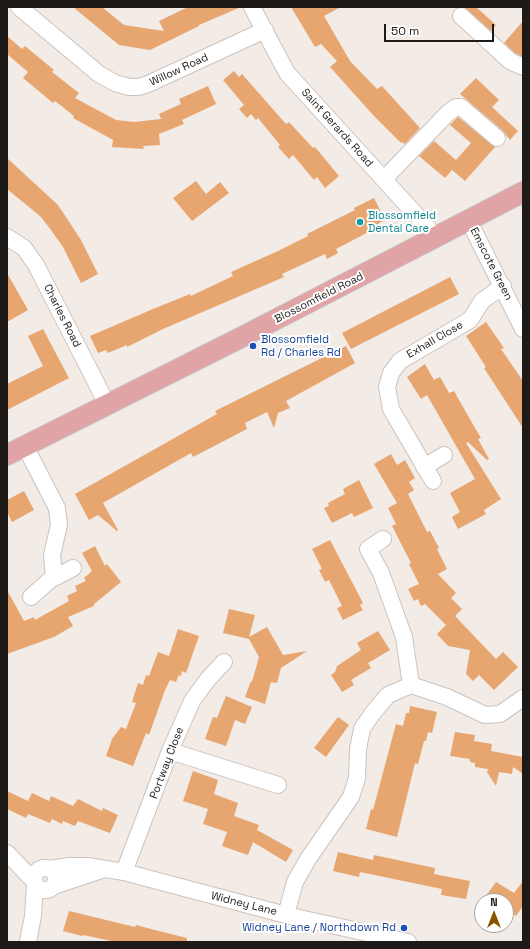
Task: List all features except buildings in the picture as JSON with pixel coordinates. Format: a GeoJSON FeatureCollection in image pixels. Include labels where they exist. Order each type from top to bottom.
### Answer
{"type":"FeatureCollection","features":[{"type":"Feature","properties":{"kind":"main road","name":"Blossomfield Road"},"geometry":{"type":"LineString","coordinates":[[7,455],[432,240],[523,192]]}},
{"type":"Feature","properties":{"kind":"street","name":"Willow Road"},"geometry":{"type":"LineString","coordinates":[[19,7],[99,74],[115,83],[139,88],[265,30]]}},
{"type":"Feature","properties":{"kind":"street","name":"Saint Gerards Road"},"geometry":{"type":"LineString","coordinates":[[252,7],[287,73],[428,228],[432,240]]}},
{"type":"Feature","properties":{"kind":"street"},"geometry":{"type":"LineString","coordinates":[[460,16],[510,61],[523,67]]}},
{"type":"Feature","properties":{"kind":"street"},"geometry":{"type":"LineString","coordinates":[[384,179],[448,113],[456,107],[461,107],[497,138]]}},
{"type":"Feature","properties":{"kind":"street","name":"Emscote Green"},"geometry":{"type":"LineString","coordinates":[[469,220],[523,328]]}},
{"type":"Feature","properties":{"kind":"street","name":"Charles Road"},"geometry":{"type":"LineString","coordinates":[[7,238],[24,248],[36,265],[107,404]]}},
{"type":"Feature","properties":{"kind":"street","name":"Exhall Close"},"geometry":{"type":"LineString","coordinates":[[433,481],[391,409],[387,387],[391,373],[400,361],[470,320],[482,301],[503,286]]}},
{"type":"Feature","properties":{"kind":"street"},"geometry":{"type":"LineString","coordinates":[[25,446],[57,508],[58,525],[52,555],[54,578]]}},
{"type":"Feature","properties":{"kind":"street"},"geometry":{"type":"LineString","coordinates":[[424,467],[444,455]]}},
{"type":"Feature","properties":{"kind":"street"},"geometry":{"type":"LineString","coordinates":[[383,539],[368,549],[381,573],[404,637],[411,685]]}},
{"type":"Feature","properties":{"kind":"street"},"geometry":{"type":"LineString","coordinates":[[31,598],[54,578],[73,568]]}},
{"type":"Feature","properties":{"kind":"street","name":"Portway Close"},"geometry":{"type":"LineString","coordinates":[[124,872],[170,751],[192,701],[208,679],[224,662]]}},
{"type":"Feature","properties":{"kind":"street"},"geometry":{"type":"LineString","coordinates":[[286,915],[298,876],[351,797],[357,778],[358,749],[362,729],[388,695],[411,685],[447,697],[485,715],[500,714],[523,698]]}},
{"type":"Feature","properties":{"kind":"street"},"geometry":{"type":"LineString","coordinates":[[170,751],[278,785]]}},
{"type":"Feature","properties":{"kind":"street"},"geometry":{"type":"LineString","coordinates":[[7,852],[27,858],[40,876],[40,889],[52,887]]}},
{"type":"Feature","properties":{"kind":"street","name":"Widney Lane"},"geometry":{"type":"LineString","coordinates":[[40,876],[69,866],[88,866],[104,870],[124,872],[286,915],[408,942]]}},
{"type":"Feature","properties":{"kind":"street","name":"Widney Lane"},"geometry":{"type":"LineString","coordinates":[[52,887],[104,870]]}},
{"type":"Feature","properties":{"kind":"street"},"geometry":{"type":"LineString","coordinates":[[28,942],[40,876]]}},
{"type":"Feature","properties":{"kind":"street"},"geometry":{"type":"LineString","coordinates":[[33,916],[52,887]]}},
{"type":"Feature","properties":{"kind":"place","name":"Blossomfield Dental Care"},"geometry":{"type":"Point","coordinates":[360,222]}},
{"type":"Feature","properties":{"kind":"place","name":"Blossomfield Rd / Charles Rd"},"geometry":{"type":"Point","coordinates":[253,346]}},
{"type":"Feature","properties":{"kind":"place","name":"Widney Lane / Northdown Rd"},"geometry":{"type":"Point","coordinates":[404,928]}}]}
